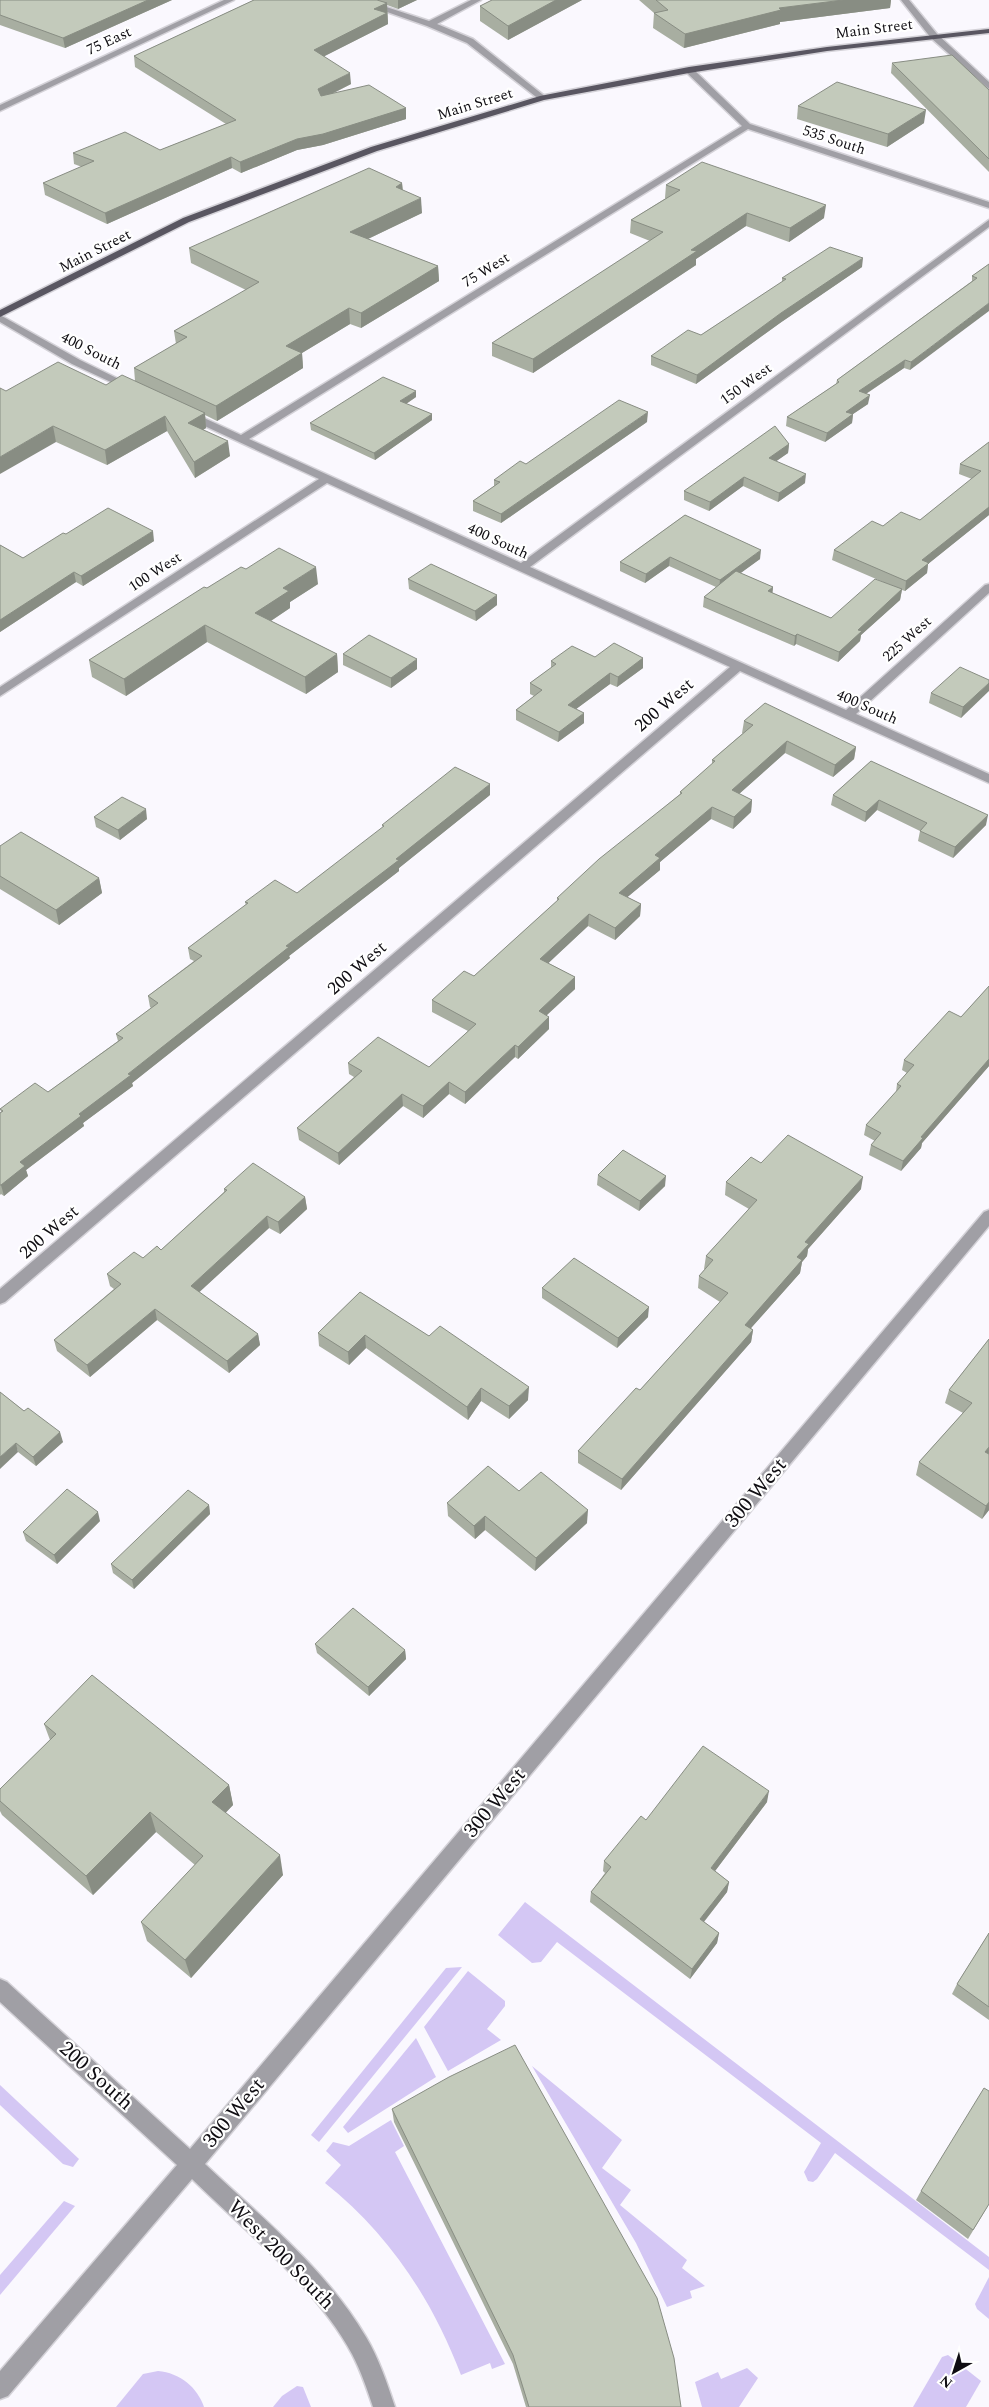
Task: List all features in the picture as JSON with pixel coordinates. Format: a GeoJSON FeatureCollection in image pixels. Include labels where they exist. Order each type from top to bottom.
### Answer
{"type":"FeatureCollection","features":[{"type":"Feature","properties":{"kind":"main road","name":"Main Street"},"geometry":{"type":"LineString","coordinates":[[0,316],[186,220],[374,149],[543,98],[689,70],[827,49],[989,31]]}},
{"type":"Feature","properties":{"kind":"street","name":"75 East"},"geometry":{"type":"LineString","coordinates":[[0,108],[230,0]]}},
{"type":"Feature","properties":{"kind":"street"},"geometry":{"type":"LineString","coordinates":[[358,0],[430,24],[470,41],[543,98]]}},
{"type":"Feature","properties":{"kind":"street"},"geometry":{"type":"LineString","coordinates":[[430,24],[477,0]]}},
{"type":"Feature","properties":{"kind":"street"},"geometry":{"type":"LineString","coordinates":[[905,0],[934,36],[989,86]]}},
{"type":"Feature","properties":{"kind":"street","name":"535 South"},"geometry":{"type":"LineString","coordinates":[[689,70],[747,126],[989,205]]}},
{"type":"Feature","properties":{"kind":"street","name":"75 West"},"geometry":{"type":"LineString","coordinates":[[242,439],[747,126]]}},
{"type":"Feature","properties":{"kind":"street","name":"150 West"},"geometry":{"type":"LineString","coordinates":[[522,568],[989,223]]}},
{"type":"Feature","properties":{"kind":"street","name":"400 South"},"geometry":{"type":"LineString","coordinates":[[0,316],[76,362],[146,394]]}},
{"type":"Feature","properties":{"kind":"street","name":"400 South"},"geometry":{"type":"LineString","coordinates":[[180,410],[522,568],[989,779]]}},
{"type":"Feature","properties":{"kind":"street","name":"100 West"},"geometry":{"type":"LineString","coordinates":[[0,692],[327,478]]}},
{"type":"Feature","properties":{"kind":"street","name":"225 West"},"geometry":{"type":"LineString","coordinates":[[848,715],[989,587]]}},
{"type":"Feature","properties":{"kind":"street","name":"200 West"},"geometry":{"type":"LineString","coordinates":[[0,1298],[738,666]]}},
{"type":"Feature","properties":{"kind":"street","name":"300 West"},"geometry":{"type":"LineString","coordinates":[[0,2388],[191,2164],[989,1216]]}},
{"type":"Feature","properties":{"kind":"street","name":"200 South"},"geometry":{"type":"LineString","coordinates":[[0,1990],[191,2164]]}},
{"type":"Feature","properties":{"kind":"street","name":"West 200 South"},"geometry":{"type":"LineString","coordinates":[[191,2164],[304,2273],[335,2310],[363,2353],[384,2407]]}},
{"type":"Feature","properties":{"kind":"shaded area"},"geometry":{"type":"Polygon","coordinates":[[[525,1902],[989,2257],[989,2270],[835,2153],[817,2179],[813,2182],[808,2181],[804,2172],[821,2143],[557,1942],[541,1962],[532,1963],[498,1935],[525,1902]]]}},
{"type":"Feature","properties":{"kind":"shaded area"},"geometry":{"type":"Polygon","coordinates":[[[462,1967],[319,2142],[311,2135],[446,1968],[462,1967]]]}},
{"type":"Feature","properties":{"kind":"shaded area"},"geometry":{"type":"Polygon","coordinates":[[[468,1971],[505,2001],[505,2006],[487,2029],[501,2040],[448,2071],[424,2027],[468,1971]]]}},
{"type":"Feature","properties":{"kind":"shaded area"},"geometry":{"type":"Polygon","coordinates":[[[416,2038],[436,2077],[348,2133],[343,2127],[416,2038]]]}},
{"type":"Feature","properties":{"kind":"shaded area"},"geometry":{"type":"Polygon","coordinates":[[[532,2066],[622,2140],[602,2168],[631,2190],[620,2205],[687,2260],[682,2268],[705,2286],[690,2291],[692,2298],[667,2307],[636,2243],[532,2066]]]}},
{"type":"Feature","properties":{"kind":"shaded area"},"geometry":{"type":"Polygon","coordinates":[[[0,2085],[79,2159],[73,2167],[63,2164],[0,2105],[0,2085]]]}},
{"type":"Feature","properties":{"kind":"shaded area"},"geometry":{"type":"Polygon","coordinates":[[[391,2120],[404,2146],[395,2152],[505,2364],[492,2369],[490,2363],[461,2375],[437,2320],[422,2294],[389,2246],[348,2203],[325,2183],[341,2165],[326,2151],[333,2142],[349,2146],[391,2120]]]}},
{"type":"Feature","properties":{"kind":"shaded area"},"geometry":{"type":"Polygon","coordinates":[[[64,2201],[75,2206],[0,2295],[0,2275],[64,2201]]]}},
{"type":"Feature","properties":{"kind":"shaded area"},"geometry":{"type":"Polygon","coordinates":[[[989,2277],[989,2319],[977,2309],[975,2304],[989,2277]]]}},
{"type":"Feature","properties":{"kind":"shaded area"},"geometry":{"type":"Polygon","coordinates":[[[948,2355],[981,2381],[966,2407],[913,2407],[942,2357],[948,2355]]]}},
{"type":"Feature","properties":{"kind":"shaded area"},"geometry":{"type":"Polygon","coordinates":[[[747,2368],[758,2378],[739,2407],[702,2407],[695,2382],[718,2372],[721,2379],[747,2368]]]}},
{"type":"Feature","properties":{"kind":"shaded area"},"geometry":{"type":"Polygon","coordinates":[[[158,2371],[166,2372],[187,2382],[197,2393],[204,2407],[116,2407],[143,2374],[158,2371]]]}},
{"type":"Feature","properties":{"kind":"shaded area"},"geometry":{"type":"Polygon","coordinates":[[[297,2386],[303,2387],[311,2407],[273,2407],[282,2396],[297,2386]]]}},
{"type":"Feature","properties":{"kind":"building"},"geometry":{"type":"Polygon","coordinates":[[[0,0],[148,0],[63,38],[0,15],[0,0]]]}},
{"type":"Feature","properties":{"kind":"building"},"geometry":{"type":"Polygon","coordinates":[[[254,0],[377,0],[387,3],[374,9],[387,13],[314,50],[350,73],[318,89],[321,96],[369,85],[406,108],[323,134],[297,139],[240,162],[231,157],[105,213],[43,183],[94,161],[73,153],[125,132],[160,150],[236,120],[134,56],[254,0]]]}},
{"type":"Feature","properties":{"kind":"building"},"geometry":{"type":"Polygon","coordinates":[[[492,0],[556,0],[508,26],[480,6],[492,0]]]}},
{"type":"Feature","properties":{"kind":"building"},"geometry":{"type":"Polygon","coordinates":[[[656,0],[843,0],[779,8],[781,10],[685,34],[654,13],[668,10],[656,0]]]}},
{"type":"Feature","properties":{"kind":"building"},"geometry":{"type":"Polygon","coordinates":[[[952,55],[989,90],[989,159],[892,63],[952,55]]]}},
{"type":"Feature","properties":{"kind":"building"},"geometry":{"type":"Polygon","coordinates":[[[837,82],[926,110],[888,134],[798,106],[837,82]]]}},
{"type":"Feature","properties":{"kind":"building"},"geometry":{"type":"Polygon","coordinates":[[[702,162],[826,205],[790,228],[747,213],[691,250],[697,251],[533,359],[492,343],[663,232],[631,220],[680,190],[666,185],[702,162]]]}},
{"type":"Feature","properties":{"kind":"building"},"geometry":{"type":"Polygon","coordinates":[[[369,168],[402,183],[396,187],[421,198],[350,232],[438,266],[361,313],[349,308],[286,346],[302,353],[216,406],[134,368],[187,337],[174,331],[259,282],[189,248],[369,168]]]}},
{"type":"Feature","properties":{"kind":"building"},"geometry":{"type":"Polygon","coordinates":[[[830,247],[863,258],[781,313],[697,375],[651,356],[688,330],[701,335],[786,279],[782,278],[830,247]]]}},
{"type":"Feature","properties":{"kind":"building"},"geometry":{"type":"Polygon","coordinates":[[[989,264],[989,303],[911,362],[905,360],[859,391],[870,395],[846,412],[853,414],[827,433],[787,417],[839,382],[837,380],[977,278],[972,276],[989,264]]]}},
{"type":"Feature","properties":{"kind":"building"},"geometry":{"type":"Polygon","coordinates":[[[58,362],[106,385],[122,375],[205,413],[188,423],[228,441],[194,462],[165,416],[105,450],[53,426],[0,457],[0,388],[6,391],[58,362]]]}},
{"type":"Feature","properties":{"kind":"building"},"geometry":{"type":"Polygon","coordinates":[[[383,377],[416,391],[400,401],[432,414],[374,453],[310,423],[383,377]]]}},
{"type":"Feature","properties":{"kind":"building"},"geometry":{"type":"Polygon","coordinates":[[[619,400],[648,412],[501,514],[473,501],[500,482],[494,480],[520,461],[526,464],[619,400]]]}},
{"type":"Feature","properties":{"kind":"building"},"geometry":{"type":"Polygon","coordinates":[[[775,426],[789,444],[769,458],[806,474],[779,493],[744,477],[710,502],[684,491],[775,426]]]}},
{"type":"Feature","properties":{"kind":"building"},"geometry":{"type":"Polygon","coordinates":[[[989,442],[989,507],[922,560],[929,563],[906,581],[834,550],[872,521],[883,526],[901,512],[920,520],[981,471],[960,464],[989,442]]]}},
{"type":"Feature","properties":{"kind":"building"},"geometry":{"type":"Polygon","coordinates":[[[108,508],[153,531],[81,576],[74,572],[0,620],[0,545],[23,558],[108,508]]]}},
{"type":"Feature","properties":{"kind":"building"},"geometry":{"type":"Polygon","coordinates":[[[685,515],[761,550],[720,580],[670,557],[646,574],[620,562],[685,515]]]}},
{"type":"Feature","properties":{"kind":"building"},"geometry":{"type":"Polygon","coordinates":[[[279,548],[316,567],[283,588],[289,591],[255,613],[337,654],[305,677],[205,625],[124,679],[89,660],[204,587],[207,588],[241,567],[246,569],[279,548]]]}},
{"type":"Feature","properties":{"kind":"building"},"geometry":{"type":"Polygon","coordinates":[[[431,564],[497,595],[475,611],[408,579],[431,564]]]}},
{"type":"Feature","properties":{"kind":"building"},"geometry":{"type":"Polygon","coordinates":[[[736,571],[773,587],[768,591],[831,618],[875,579],[902,589],[858,630],[862,631],[839,652],[797,634],[795,636],[704,597],[736,571]]]}},
{"type":"Feature","properties":{"kind":"building"},"geometry":{"type":"Polygon","coordinates":[[[369,635],[417,659],[391,678],[343,654],[369,635]]]}},
{"type":"Feature","properties":{"kind":"building"},"geometry":{"type":"Polygon","coordinates":[[[614,643],[643,658],[618,677],[610,673],[568,705],[584,713],[559,732],[516,710],[542,690],[530,683],[556,664],[551,661],[572,646],[595,657],[614,643]]]}},
{"type":"Feature","properties":{"kind":"building"},"geometry":{"type":"Polygon","coordinates":[[[960,667],[989,680],[989,683],[963,707],[931,693],[960,667]]]}},
{"type":"Feature","properties":{"kind":"building"},"geometry":{"type":"Polygon","coordinates":[[[765,703],[856,747],[835,765],[787,741],[732,790],[752,800],[734,817],[712,807],[655,855],[660,858],[619,893],[641,904],[615,928],[589,914],[540,959],[575,977],[539,1011],[549,1017],[518,1047],[515,1045],[465,1092],[449,1082],[423,1106],[402,1094],[338,1153],[297,1128],[362,1071],[348,1063],[378,1037],[429,1067],[476,1024],[432,1000],[464,971],[474,976],[559,899],[557,898],[599,859],[682,793],[680,792],[715,761],[712,760],[753,725],[744,721],[765,703]]]}},
{"type":"Feature","properties":{"kind":"building"},"geometry":{"type":"Polygon","coordinates":[[[871,761],[988,815],[955,847],[920,831],[927,823],[879,800],[866,812],[833,795],[871,761]]]}},
{"type":"Feature","properties":{"kind":"building"},"geometry":{"type":"Polygon","coordinates":[[[455,767],[490,784],[396,859],[399,860],[286,946],[289,947],[128,1074],[131,1075],[79,1114],[81,1116],[20,1162],[25,1166],[0,1185],[0,1113],[3,1111],[0,1109],[35,1083],[48,1092],[123,1038],[116,1034],[158,1003],[148,996],[202,956],[188,948],[248,903],[245,902],[275,880],[297,893],[384,826],[382,825],[455,767]]]}},
{"type":"Feature","properties":{"kind":"building"},"geometry":{"type":"Polygon","coordinates":[[[122,797],[146,809],[118,830],[94,817],[122,797]]]}},
{"type":"Feature","properties":{"kind":"building"},"geometry":{"type":"Polygon","coordinates":[[[21,832],[99,878],[56,910],[0,876],[0,846],[21,832]]]}},
{"type":"Feature","properties":{"kind":"building"},"geometry":{"type":"Polygon","coordinates":[[[989,986],[989,1059],[921,1137],[923,1138],[903,1161],[871,1145],[881,1133],[866,1125],[901,1086],[897,1084],[914,1065],[904,1060],[949,1011],[961,1017],[989,986]]]}},
{"type":"Feature","properties":{"kind":"building"},"geometry":{"type":"Polygon","coordinates":[[[788,1135],[863,1177],[805,1242],[809,1244],[797,1257],[802,1260],[745,1325],[753,1330],[622,1479],[578,1451],[636,1388],[640,1390],[728,1293],[699,1276],[713,1260],[706,1256],[757,1200],[726,1182],[751,1157],[761,1163],[788,1135]]]}},
{"type":"Feature","properties":{"kind":"building"},"geometry":{"type":"Polygon","coordinates":[[[623,1150],[666,1176],[640,1201],[598,1175],[623,1150]]]}},
{"type":"Feature","properties":{"kind":"building"},"geometry":{"type":"Polygon","coordinates":[[[253,1163],[305,1197],[278,1222],[267,1216],[191,1286],[258,1334],[227,1361],[155,1309],[87,1365],[54,1340],[121,1284],[107,1274],[134,1252],[143,1258],[157,1246],[161,1250],[227,1190],[224,1189],[253,1163]]]}},
{"type":"Feature","properties":{"kind":"building"},"geometry":{"type":"Polygon","coordinates":[[[574,1258],[649,1307],[618,1338],[542,1288],[574,1258]]]}},
{"type":"Feature","properties":{"kind":"building"},"geometry":{"type":"Polygon","coordinates":[[[360,1292],[429,1336],[440,1326],[529,1387],[509,1406],[481,1388],[467,1407],[365,1335],[348,1352],[318,1333],[360,1292]]]}},
{"type":"Feature","properties":{"kind":"building"},"geometry":{"type":"Polygon","coordinates":[[[989,1339],[989,1447],[985,1452],[989,1454],[989,1502],[986,1506],[919,1462],[972,1403],[949,1390],[989,1339]]]}},
{"type":"Feature","properties":{"kind":"building"},"geometry":{"type":"Polygon","coordinates":[[[0,1392],[24,1411],[28,1408],[60,1432],[33,1457],[16,1443],[0,1457],[0,1392]]]}},
{"type":"Feature","properties":{"kind":"building"},"geometry":{"type":"Polygon","coordinates":[[[488,1466],[519,1491],[541,1472],[588,1510],[536,1558],[485,1516],[474,1526],[447,1503],[488,1466]]]}},
{"type":"Feature","properties":{"kind":"building"},"geometry":{"type":"Polygon","coordinates":[[[67,1489],[98,1512],[54,1555],[23,1532],[67,1489]]]}},
{"type":"Feature","properties":{"kind":"building"},"geometry":{"type":"Polygon","coordinates":[[[188,1490],[209,1505],[132,1580],[111,1564],[188,1490]]]}},
{"type":"Feature","properties":{"kind":"building"},"geometry":{"type":"Polygon","coordinates":[[[353,1608],[405,1650],[368,1687],[315,1644],[353,1608]]]}},
{"type":"Feature","properties":{"kind":"building"},"geometry":{"type":"Polygon","coordinates":[[[92,1675],[229,1785],[212,1802],[280,1855],[185,1960],[141,1922],[203,1856],[150,1812],[86,1876],[0,1801],[0,1789],[56,1734],[44,1724],[92,1675]]]}},
{"type":"Feature","properties":{"kind":"building"},"geometry":{"type":"Polygon","coordinates":[[[703,1746],[769,1791],[711,1868],[729,1882],[700,1919],[719,1933],[692,1969],[591,1892],[611,1867],[604,1861],[641,1816],[646,1820],[703,1746]]]}},
{"type":"Feature","properties":{"kind":"building"},"geometry":{"type":"Polygon","coordinates":[[[989,1933],[989,2007],[957,1984],[989,1933]]]}},
{"type":"Feature","properties":{"kind":"building"},"geometry":{"type":"Polygon","coordinates":[[[515,2045],[657,2298],[674,2358],[681,2407],[529,2407],[513,2355],[392,2109],[449,2077],[515,2045]]]}},
{"type":"Feature","properties":{"kind":"building"},"geometry":{"type":"Polygon","coordinates":[[[984,2088],[989,2091],[989,2204],[973,2230],[921,2191],[984,2088]]]}}]}
